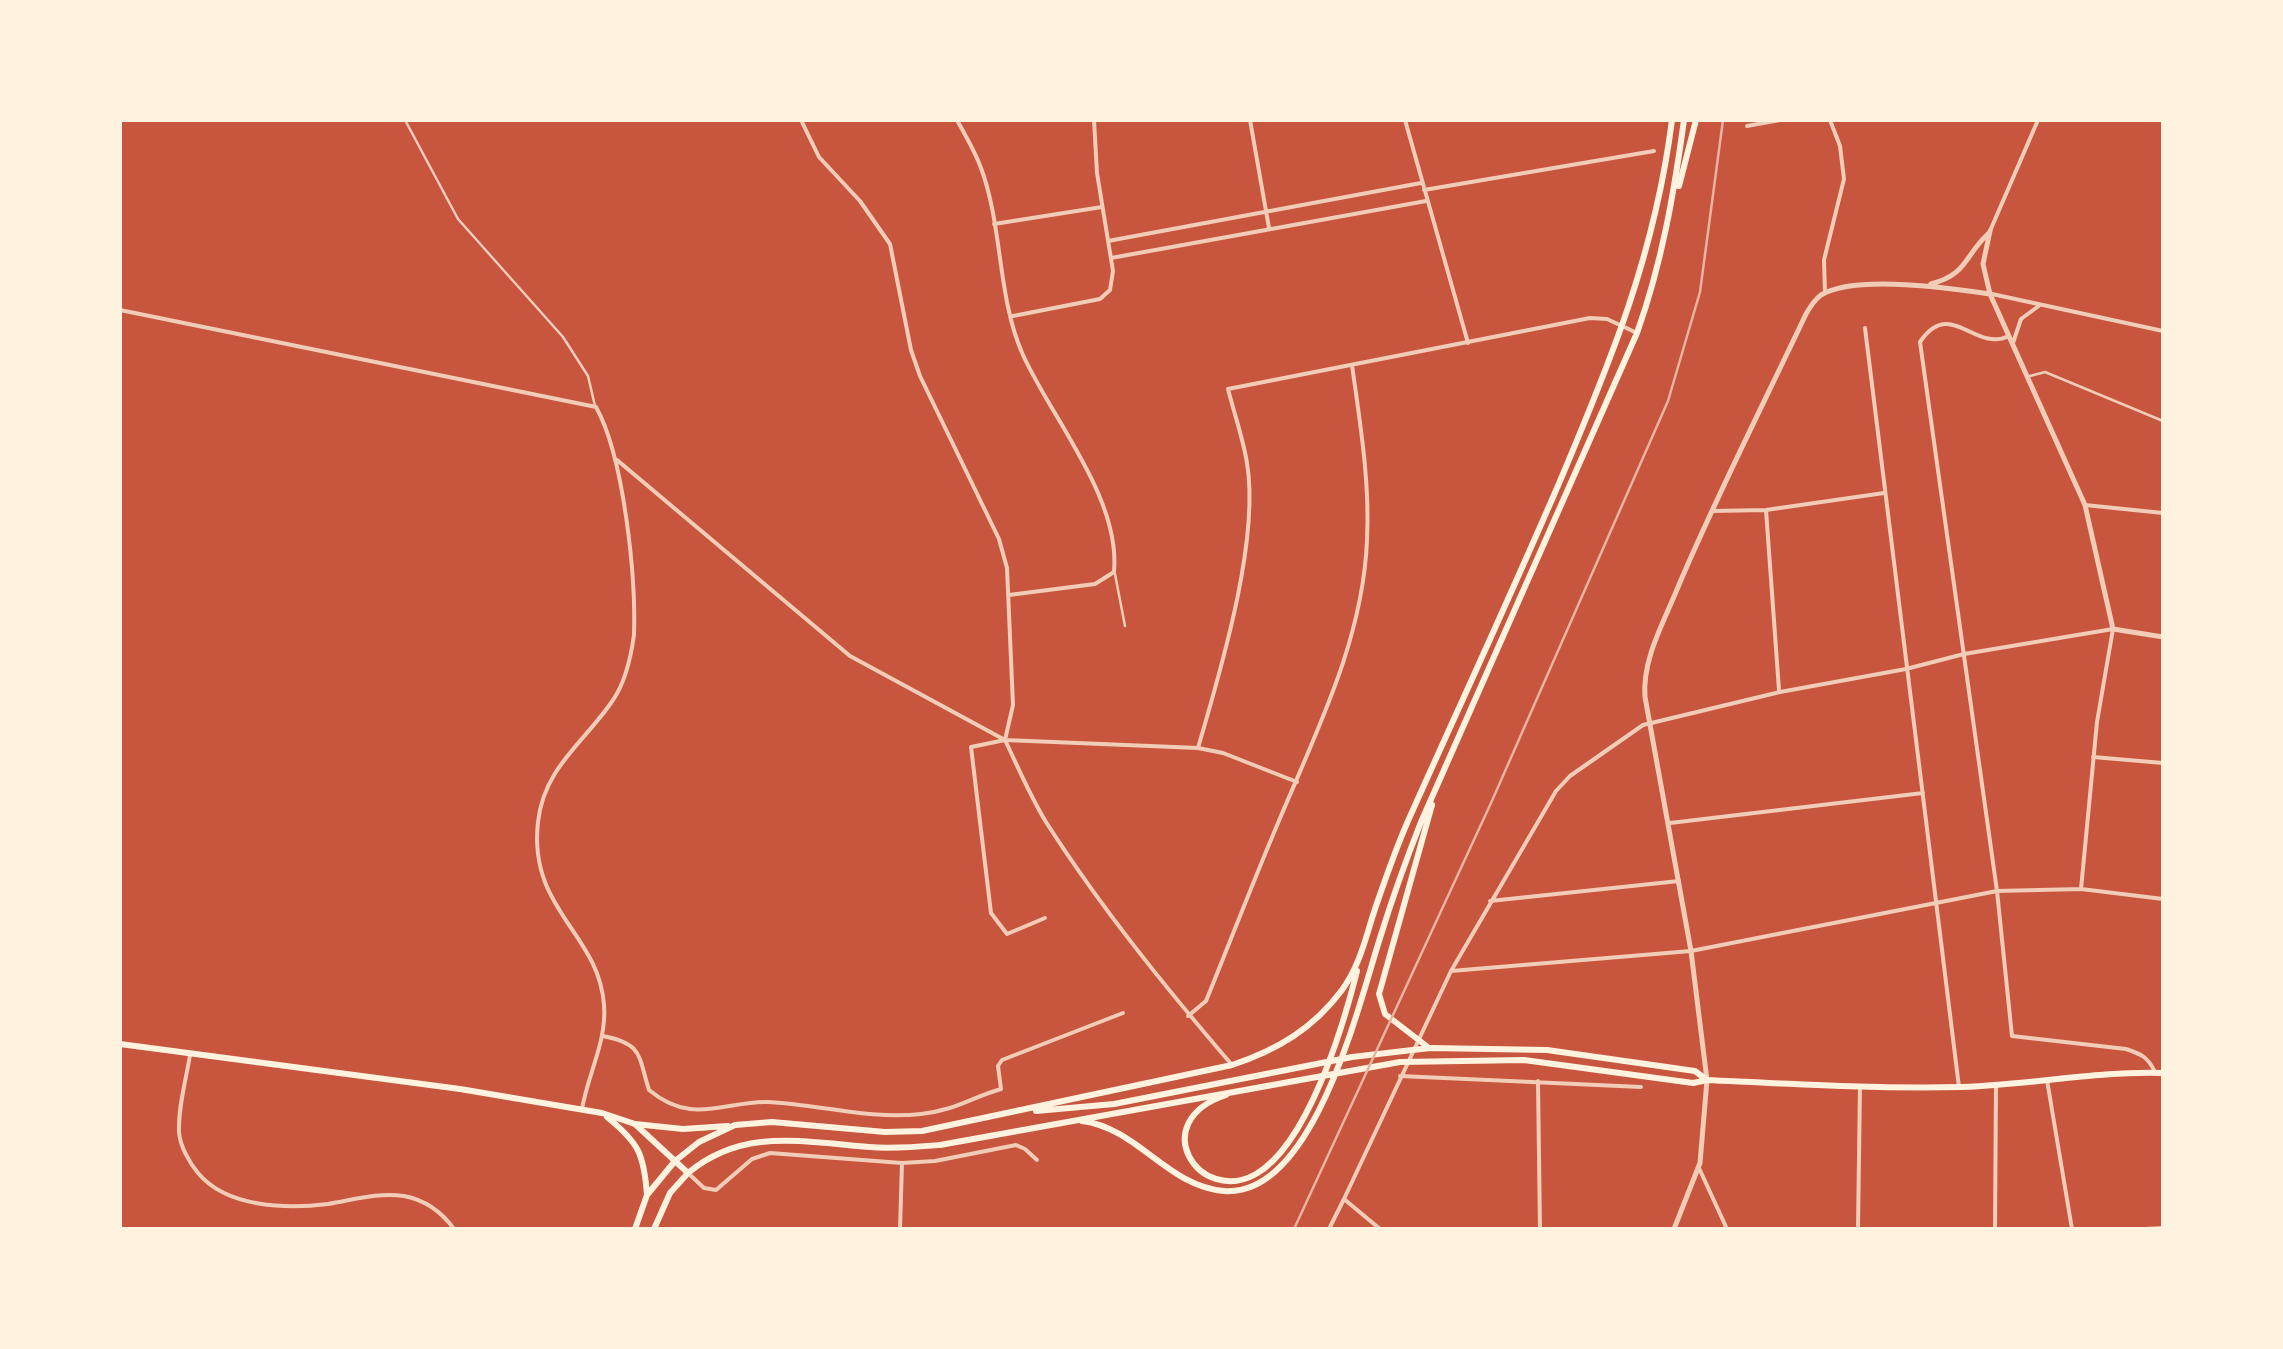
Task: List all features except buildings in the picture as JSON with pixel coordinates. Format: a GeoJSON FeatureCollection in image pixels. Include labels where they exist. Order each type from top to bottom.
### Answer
{"type":"FeatureCollection","features":[{"type":"Feature","properties":{"kind":"main road"},"geometry":{"type":"LineString","coordinates":[[1249,1086],[1201,1104],[1188,1122],[1185,1139],[1190,1158],[1212,1178],[1241,1180],[1271,1162],[1322,1080],[1406,826],[1521,571],[1636,292],[1660,201],[1672,120]]}},
{"type":"Feature","properties":{"kind":"main road"},"geometry":{"type":"LineString","coordinates":[[1070,1120],[1114,1129],[1196,1184],[1217,1190],[1237,1191],[1271,1176],[1294,1152],[1333,1078],[1403,867],[1637,333],[1658,269],[1672,206],[1684,120]]}},
{"type":"Feature","properties":{"kind":"main road"},"geometry":{"type":"LineString","coordinates":[[1672,206],[1691,150],[1696,120]]}},
{"type":"Feature","properties":{"kind":"main road"},"geometry":{"type":"LineString","coordinates":[[1430,1048],[1390,1018],[1382,1008],[1379,994],[1434,795]]}},
{"type":"Feature","properties":{"kind":"main road"},"geometry":{"type":"LineString","coordinates":[[120,1044],[460,1090],[582,1110],[635,1124],[684,1129],[787,1122],[904,1132],[972,1123],[1232,1065],[1272,1050],[1301,1032],[1334,999],[1360,960]]}},
{"type":"Feature","properties":{"kind":"main road"},"geometry":{"type":"LineString","coordinates":[[1030,1110],[1114,1104],[1314,1064],[1430,1048],[1563,1052],[1695,1071],[1707,1080]]}},
{"type":"Feature","properties":{"kind":"main road"},"geometry":{"type":"LineString","coordinates":[[654,1229],[670,1193],[688,1173],[726,1149],[763,1139],[902,1148],[940,1145],[1249,1086],[1400,1062],[1474,1058],[1580,1065],[1693,1083],[1707,1080],[1860,1086],[1959,1087],[2159,1073]]}},
{"type":"Feature","properties":{"kind":"main road"},"geometry":{"type":"LineString","coordinates":[[602,1114],[633,1139],[642,1155],[648,1195]]}},
{"type":"Feature","properties":{"kind":"main road"},"geometry":{"type":"LineString","coordinates":[[635,1124],[688,1173]]}},
{"type":"Feature","properties":{"kind":"main road"},"geometry":{"type":"LineString","coordinates":[[635,1229],[648,1195],[674,1160],[699,1142],[734,1126]]}},
{"type":"Feature","properties":{"kind":"street"},"geometry":{"type":"LineString","coordinates":[[800,120],[818,157],[860,201],[890,244],[911,350],[920,376],[999,538],[1009,595],[1013,706],[1005,740]]}},
{"type":"Feature","properties":{"kind":"street"},"geometry":{"type":"LineString","coordinates":[[956,120],[982,169],[1024,357],[1088,472],[1110,528],[1116,556],[1114,572],[1096,584],[1009,595]]}},
{"type":"Feature","properties":{"kind":"street"},"geometry":{"type":"LineString","coordinates":[[1012,316],[1100,299],[1110,290],[1111,258],[1094,120]]}},
{"type":"Feature","properties":{"kind":"street"},"geometry":{"type":"LineString","coordinates":[[1250,120],[1269,228]]}},
{"type":"Feature","properties":{"kind":"street"},"geometry":{"type":"LineString","coordinates":[[1405,120],[1468,342]]}},
{"type":"Feature","properties":{"kind":"street"},"geometry":{"type":"LineString","coordinates":[[1747,126],[1780,120]]}},
{"type":"Feature","properties":{"kind":"street"},"geometry":{"type":"LineString","coordinates":[[1825,293],[1824,260],[1844,179],[1840,146],[1830,120]]}},
{"type":"Feature","properties":{"kind":"street"},"geometry":{"type":"LineString","coordinates":[[2038,120],[1990,232],[1983,264],[1990,294],[2085,505],[2113,629],[2102,682],[2081,888]]}},
{"type":"Feature","properties":{"kind":"street"},"geometry":{"type":"LineString","coordinates":[[1108,241],[1654,150]]}},
{"type":"Feature","properties":{"kind":"street"},"geometry":{"type":"LineString","coordinates":[[1111,258],[1426,201]]}},
{"type":"Feature","properties":{"kind":"street"},"geometry":{"type":"LineString","coordinates":[[994,224],[1102,208]]}},
{"type":"Feature","properties":{"kind":"street"},"geometry":{"type":"LineString","coordinates":[[1926,286],[1956,274],[1990,232]]}},
{"type":"Feature","properties":{"kind":"street"},"geometry":{"type":"LineString","coordinates":[[1674,1229],[1699,1168],[1707,1080],[1692,951],[1644,684],[1654,645],[1712,512],[1806,314],[1825,293],[1879,285],[1926,286],[1990,294],[2163,331]]}},
{"type":"Feature","properties":{"kind":"street"},"geometry":{"type":"LineString","coordinates":[[2013,343],[2021,319],[2040,305]]}},
{"type":"Feature","properties":{"kind":"street"},"geometry":{"type":"LineString","coordinates":[[120,310],[596,408],[617,460],[635,618],[632,655],[614,699],[565,756],[550,780],[538,820],[537,841],[546,889],[593,964],[604,1003],[603,1036],[582,1110]]}},
{"type":"Feature","properties":{"kind":"street"},"geometry":{"type":"LineString","coordinates":[[1198,748],[1222,666],[1249,522],[1248,465],[1228,389],[1590,318],[1607,319],[1637,333]]}},
{"type":"Feature","properties":{"kind":"street"},"geometry":{"type":"LineString","coordinates":[[2009,336],[1992,340],[1954,325],[1933,326],[1920,342],[1997,891],[2012,1036],[2126,1049],[2142,1054],[2159,1073]]}},
{"type":"Feature","properties":{"kind":"street"},"geometry":{"type":"LineString","coordinates":[[1865,328],[1959,1087]]}},
{"type":"Feature","properties":{"kind":"street"},"geometry":{"type":"LineString","coordinates":[[1188,1016],[1206,1001],[1345,657],[1359,600],[1367,542],[1367,476],[1352,365]]}},
{"type":"Feature","properties":{"kind":"street"},"geometry":{"type":"LineString","coordinates":[[617,460],[850,656],[1005,740],[1044,819],[1090,886],[1188,1016],[1232,1065]]}},
{"type":"Feature","properties":{"kind":"street"},"geometry":{"type":"LineString","coordinates":[[1712,512],[1766,510],[1884,492]]}},
{"type":"Feature","properties":{"kind":"street"},"geometry":{"type":"LineString","coordinates":[[2085,505],[2163,513]]}},
{"type":"Feature","properties":{"kind":"street"},"geometry":{"type":"LineString","coordinates":[[1766,510],[1780,692]]}},
{"type":"Feature","properties":{"kind":"street"},"geometry":{"type":"LineString","coordinates":[[1329,1229],[1451,970],[1560,785],[1634,730],[1780,692],[1964,654],[2113,629],[2163,636]]}},
{"type":"Feature","properties":{"kind":"street"},"geometry":{"type":"LineString","coordinates":[[1045,918],[1006,934],[991,913],[971,746],[1005,740],[1198,748],[1223,752],[1297,782]]}},
{"type":"Feature","properties":{"kind":"street"},"geometry":{"type":"LineString","coordinates":[[2094,757],[2163,763]]}},
{"type":"Feature","properties":{"kind":"street"},"geometry":{"type":"LineString","coordinates":[[1670,823],[1923,793]]}},
{"type":"Feature","properties":{"kind":"street"},"geometry":{"type":"LineString","coordinates":[[1490,900],[1679,881]]}},
{"type":"Feature","properties":{"kind":"street"},"geometry":{"type":"LineString","coordinates":[[1451,970],[1692,951],[1997,891],[2081,888],[2163,899]]}},
{"type":"Feature","properties":{"kind":"street"},"geometry":{"type":"LineString","coordinates":[[603,1036],[630,1043],[638,1050],[648,1090],[683,1108],[767,1102],[903,1115],[952,1109],[1001,1089],[998,1066],[1008,1057],[1123,1013]]}},
{"type":"Feature","properties":{"kind":"street"},"geometry":{"type":"LineString","coordinates":[[190,1054],[180,1136],[193,1167],[210,1184],[249,1201],[287,1206],[380,1195],[408,1197],[430,1206],[454,1229]]}},
{"type":"Feature","properties":{"kind":"street"},"geometry":{"type":"LineString","coordinates":[[1400,1076],[1641,1087]]}},
{"type":"Feature","properties":{"kind":"street"},"geometry":{"type":"LineString","coordinates":[[2047,1080],[2072,1229]]}},
{"type":"Feature","properties":{"kind":"street"},"geometry":{"type":"LineString","coordinates":[[1538,1082],[1540,1229]]}},
{"type":"Feature","properties":{"kind":"street"},"geometry":{"type":"LineString","coordinates":[[1994,1229],[1996,1085]]}},
{"type":"Feature","properties":{"kind":"street"},"geometry":{"type":"LineString","coordinates":[[1858,1229],[1860,1086]]}},
{"type":"Feature","properties":{"kind":"street"},"geometry":{"type":"LineString","coordinates":[[972,1102],[972,1123]]}},
{"type":"Feature","properties":{"kind":"street"},"geometry":{"type":"LineString","coordinates":[[688,1173],[711,1190],[722,1186],[752,1158],[770,1153],[902,1163],[1021,1146],[1037,1160]]}},
{"type":"Feature","properties":{"kind":"street"},"geometry":{"type":"LineString","coordinates":[[900,1229],[902,1163]]}},
{"type":"Feature","properties":{"kind":"street"},"geometry":{"type":"LineString","coordinates":[[1699,1168],[1727,1229]]}},
{"type":"Feature","properties":{"kind":"street"},"geometry":{"type":"LineString","coordinates":[[1344,1198],[1380,1229]]}},
{"type":"Feature","properties":{"kind":"street"},"geometry":{"type":"LineString","coordinates":[[2144,1229],[2163,1228]]}},
{"type":"Feature","properties":{"kind":"lane"},"geometry":{"type":"LineString","coordinates":[[405,120],[458,219],[546,314],[569,346],[588,376],[596,408]]}},
{"type":"Feature","properties":{"kind":"lane"},"geometry":{"type":"LineString","coordinates":[[2028,376],[2044,372],[2163,420]]}},
{"type":"Feature","properties":{"kind":"lane"},"geometry":{"type":"LineString","coordinates":[[1114,572],[1125,626]]}},
{"type":"Feature","properties":{"kind":"railway"},"geometry":{"type":"LineString","coordinates":[[1294,1229],[1491,803],[1668,401],[1700,292],[1723,120]]}}]}
